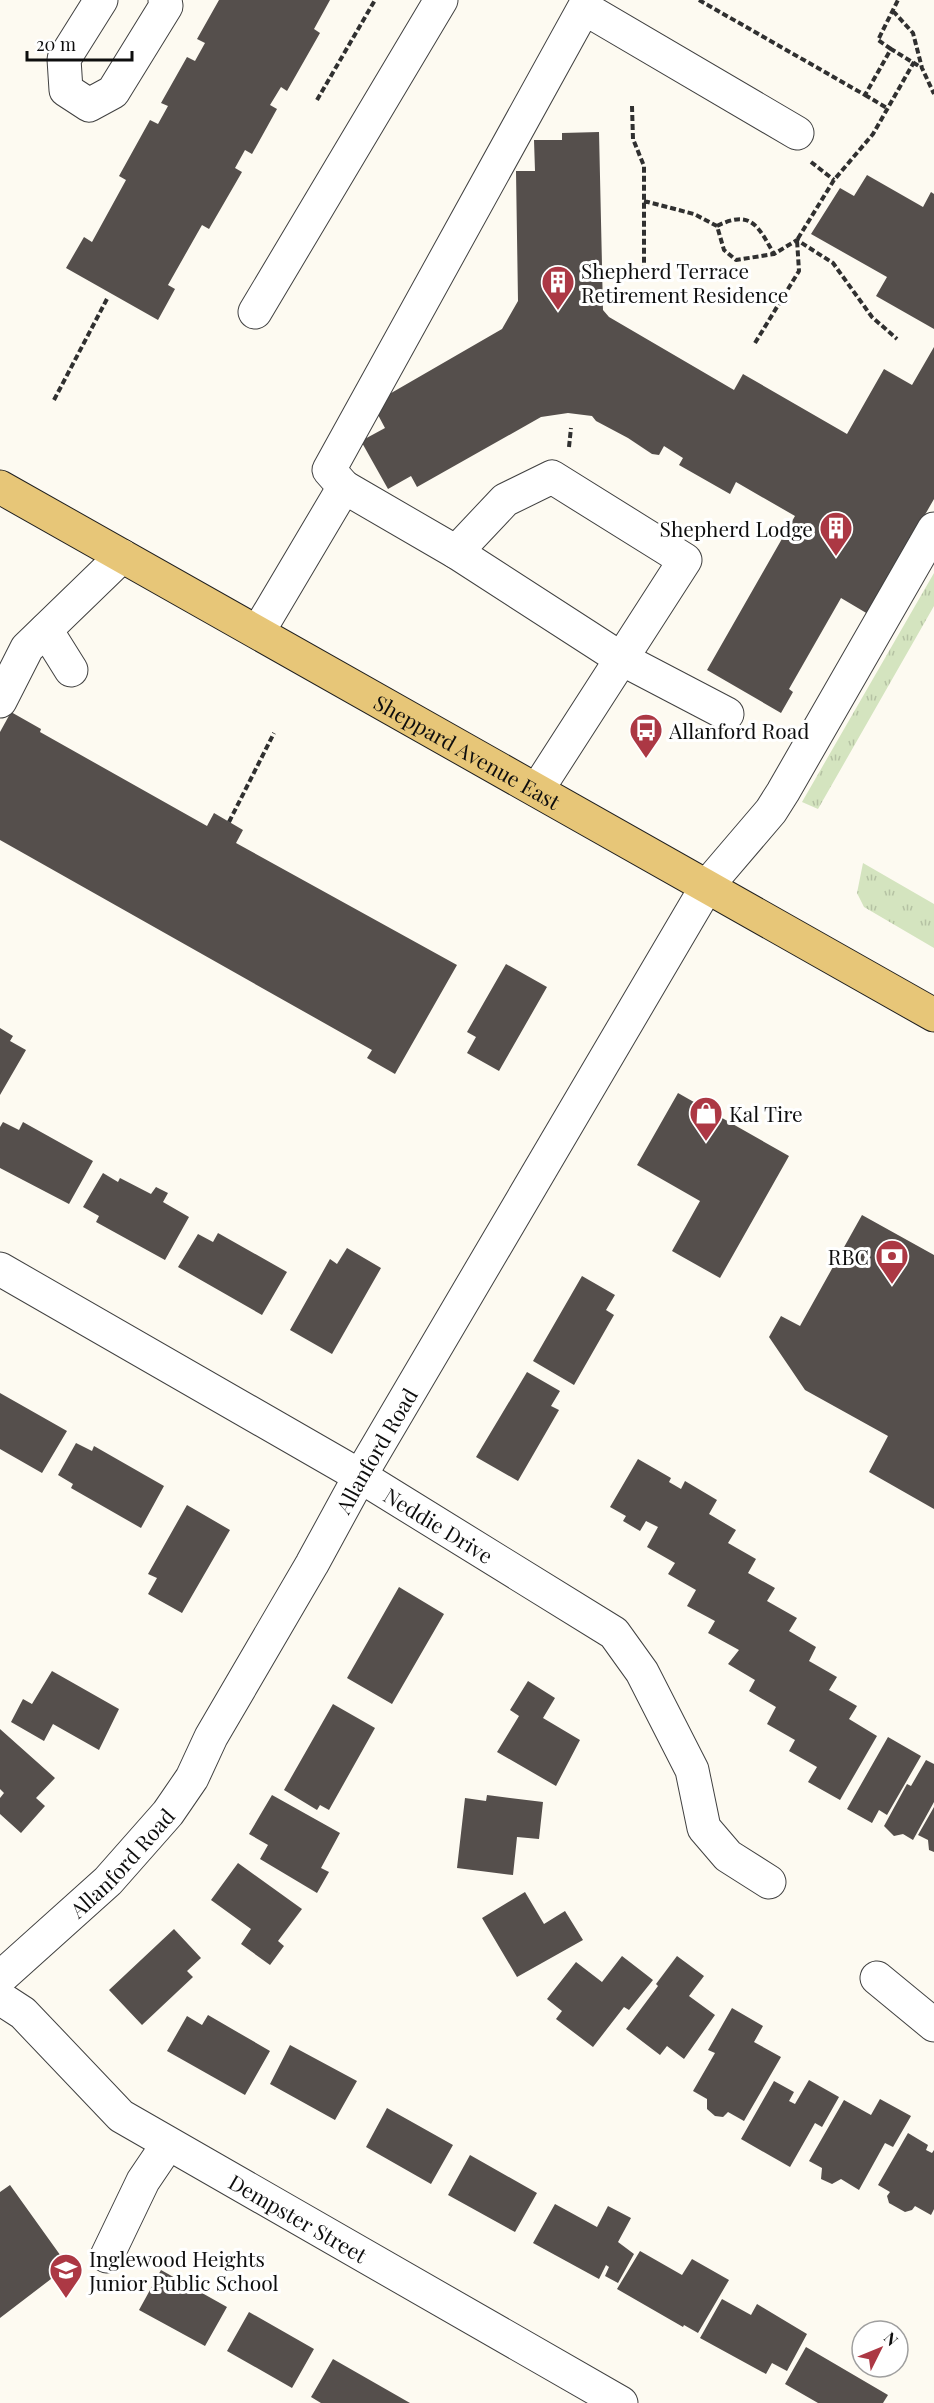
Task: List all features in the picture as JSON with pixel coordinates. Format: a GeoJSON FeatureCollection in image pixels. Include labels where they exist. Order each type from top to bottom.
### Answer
{"type":"FeatureCollection","features":[{"type":"Feature","properties":{"kind":"main road","name":"Sheppard Avenue East"},"geometry":{"type":"LineString","coordinates":[[0,487],[934,1015]]}},
{"type":"Feature","properties":{"kind":"street"},"geometry":{"type":"LineString","coordinates":[[101,0],[64,59],[66,90],[89,105],[113,92],[166,6],[165,0]]}},
{"type":"Feature","properties":{"kind":"street"},"geometry":{"type":"LineString","coordinates":[[255,312],[441,0]]}},
{"type":"Feature","properties":{"kind":"street"},"geometry":{"type":"LineString","coordinates":[[727,714],[620,658],[456,552],[344,487],[329,470],[584,8],[797,133]]}},
{"type":"Feature","properties":{"kind":"street"},"geometry":{"type":"LineString","coordinates":[[456,552],[505,500],[552,477],[685,560],[537,790]]}},
{"type":"Feature","properties":{"kind":"street"},"geometry":{"type":"LineString","coordinates":[[258,632],[344,487]]}},
{"type":"Feature","properties":{"kind":"street","name":"Allanford Road"},"geometry":{"type":"LineString","coordinates":[[0,1978],[108,1881],[168,1813],[192,1778],[211,1737],[312,1564],[360,1476],[708,886],[771,811],[934,529]]}},
{"type":"Feature","properties":{"kind":"street"},"geometry":{"type":"LineString","coordinates":[[0,700],[27,648],[122,555]]}},
{"type":"Feature","properties":{"kind":"street"},"geometry":{"type":"LineString","coordinates":[[46,630],[71,670]]}},
{"type":"Feature","properties":{"kind":"street","name":"Neddie Drive"},"geometry":{"type":"LineString","coordinates":[[0,1269],[360,1476],[614,1633],[642,1672],[692,1770],[704,1828],[728,1856],[769,1882]]}},
{"type":"Feature","properties":{"kind":"street"},"geometry":{"type":"LineString","coordinates":[[877,1978],[934,2025]]}},
{"type":"Feature","properties":{"kind":"street","name":"Dempster Street"},"geometry":{"type":"LineString","coordinates":[[0,1998],[23,2013],[121,2116],[621,2403]]}},
{"type":"Feature","properties":{"kind":"street"},"geometry":{"type":"LineString","coordinates":[[107,2256],[142,2181],[168,2145]]}},
{"type":"Feature","properties":{"kind":"path"},"geometry":{"type":"LineString","coordinates":[[317,100],[375,0]]}},
{"type":"Feature","properties":{"kind":"path"},"geometry":{"type":"LineString","coordinates":[[699,0],[887,108]]}},
{"type":"Feature","properties":{"kind":"path"},"geometry":{"type":"LineString","coordinates":[[898,0],[878,40],[922,68]]}},
{"type":"Feature","properties":{"kind":"path"},"geometry":{"type":"LineString","coordinates":[[893,10],[913,33],[922,68],[934,94]]}},
{"type":"Feature","properties":{"kind":"path"},"geometry":{"type":"LineString","coordinates":[[865,95],[891,49]]}},
{"type":"Feature","properties":{"kind":"path"},"geometry":{"type":"LineString","coordinates":[[644,201],[694,213],[717,226],[724,250],[736,260],[774,254],[796,240],[834,180],[873,134],[914,62]]}},
{"type":"Feature","properties":{"kind":"path"},"geometry":{"type":"LineString","coordinates":[[632,106],[633,139],[644,166],[644,273]]}},
{"type":"Feature","properties":{"kind":"path"},"geometry":{"type":"LineString","coordinates":[[717,226],[731,219],[745,218],[760,229],[774,254]]}},
{"type":"Feature","properties":{"kind":"path"},"geometry":{"type":"LineString","coordinates":[[796,240],[833,263],[872,317],[897,339]]}},
{"type":"Feature","properties":{"kind":"path"},"geometry":{"type":"LineString","coordinates":[[755,343],[800,271],[796,240]]}},
{"type":"Feature","properties":{"kind":"path"},"geometry":{"type":"LineString","coordinates":[[54,400],[108,297]]}},
{"type":"Feature","properties":{"kind":"path"},"geometry":{"type":"LineString","coordinates":[[229,822],[274,733]]}},
{"type":"Feature","properties":{"kind":"green space"},"geometry":{"type":"Polygon","coordinates":[[[934,573],[934,606],[818,809],[802,802],[934,573]]]}},
{"type":"Feature","properties":{"kind":"green space"},"geometry":{"type":"Polygon","coordinates":[[[863,863],[934,904],[934,948],[864,907],[857,893],[863,863]]]}},
{"type":"Feature","properties":{"kind":"building"},"geometry":{"type":"Polygon","coordinates":[[[219,0],[330,0],[314,29],[320,33],[287,91],[281,87],[270,105],[277,109],[252,154],[245,150],[235,168],[242,172],[209,229],[202,225],[168,285],[175,289],[158,320],[66,268],[84,237],[92,242],[126,180],[119,176],[150,120],[158,124],[168,106],[161,103],[187,57],[195,61],[205,43],[197,39],[219,0]]]}},
{"type":"Feature","properties":{"kind":"building"},"geometry":{"type":"Polygon","coordinates":[[[599,132],[603,310],[609,317],[734,390],[743,374],[847,434],[884,369],[912,385],[934,347],[934,499],[868,614],[841,598],[789,689],[793,692],[781,713],[707,670],[795,516],[736,482],[730,494],[679,465],[683,458],[664,446],[659,455],[652,454],[596,421],[592,416],[568,413],[541,417],[417,487],[411,476],[388,489],[361,441],[385,428],[377,413],[386,396],[502,329],[518,301],[516,171],[535,171],[534,140],[562,140],[562,133],[599,132]]]}},
{"type":"Feature","properties":{"kind":"building"},"geometry":{"type":"Polygon","coordinates":[[[867,175],[923,207],[931,192],[934,194],[934,329],[876,296],[887,277],[811,234],[840,188],[854,196],[867,175]]]}},
{"type":"Feature","properties":{"kind":"building"},"geometry":{"type":"Polygon","coordinates":[[[11,712],[41,729],[40,732],[207,826],[214,813],[243,830],[236,843],[457,965],[395,1074],[367,1058],[372,1050],[0,840],[0,732],[11,712]]]}},
{"type":"Feature","properties":{"kind":"building"},"geometry":{"type":"Polygon","coordinates":[[[506,964],[547,987],[499,1071],[467,1053],[476,1037],[467,1032],[506,964]]]}},
{"type":"Feature","properties":{"kind":"building"},"geometry":{"type":"Polygon","coordinates":[[[0,1028],[13,1036],[10,1041],[26,1050],[0,1095],[0,1028]]]}},
{"type":"Feature","properties":{"kind":"building"},"geometry":{"type":"Polygon","coordinates":[[[678,1093],[789,1156],[720,1278],[672,1251],[700,1201],[637,1165],[678,1093]]]}},
{"type":"Feature","properties":{"kind":"building"},"geometry":{"type":"Polygon","coordinates":[[[3,1122],[19,1130],[23,1122],[93,1161],[69,1204],[0,1168],[0,1127],[3,1122]]]}},
{"type":"Feature","properties":{"kind":"building"},"geometry":{"type":"Polygon","coordinates":[[[103,1173],[118,1182],[120,1178],[151,1194],[156,1187],[168,1193],[163,1202],[189,1217],[165,1260],[96,1222],[99,1216],[83,1207],[103,1173]]]}},
{"type":"Feature","properties":{"kind":"building"},"geometry":{"type":"Polygon","coordinates":[[[862,1215],[934,1255],[934,1509],[869,1472],[888,1436],[805,1390],[769,1337],[781,1316],[800,1326],[862,1215]]]}},
{"type":"Feature","properties":{"kind":"building"},"geometry":{"type":"Polygon","coordinates":[[[218,1233],[287,1272],[262,1315],[178,1267],[198,1234],[213,1242],[218,1233]]]}},
{"type":"Feature","properties":{"kind":"building"},"geometry":{"type":"Polygon","coordinates":[[[347,1248],[381,1268],[332,1354],[290,1330],[330,1259],[337,1264],[347,1248]]]}},
{"type":"Feature","properties":{"kind":"building"},"geometry":{"type":"Polygon","coordinates":[[[582,1276],[615,1295],[606,1310],[614,1315],[574,1385],[533,1361],[582,1276]]]}},
{"type":"Feature","properties":{"kind":"building"},"geometry":{"type":"Polygon","coordinates":[[[527,1372],[560,1391],[551,1406],[559,1410],[518,1481],[476,1457],[527,1372]]]}},
{"type":"Feature","properties":{"kind":"building"},"geometry":{"type":"Polygon","coordinates":[[[0,1393],[67,1431],[42,1473],[0,1449],[0,1393]]]}},
{"type":"Feature","properties":{"kind":"building"},"geometry":{"type":"Polygon","coordinates":[[[76,1443],[92,1451],[94,1446],[164,1486],[141,1528],[71,1488],[73,1484],[58,1475],[76,1443]]]}},
{"type":"Feature","properties":{"kind":"building"},"geometry":{"type":"Polygon","coordinates":[[[638,1459],[671,1478],[669,1482],[681,1489],[685,1481],[717,1500],[709,1514],[736,1530],[728,1543],[756,1559],[748,1573],[775,1588],[767,1601],[797,1618],[789,1631],[816,1647],[809,1661],[837,1677],[829,1690],[857,1706],[849,1719],[877,1736],[840,1800],[808,1782],[817,1767],[789,1751],[795,1740],[767,1724],[776,1707],[749,1691],[755,1680],[728,1664],[739,1650],[708,1633],[715,1621],[687,1606],[696,1590],[668,1574],[675,1563],[647,1547],[658,1527],[646,1521],[640,1531],[623,1521],[626,1516],[610,1507],[638,1459]]]}},
{"type":"Feature","properties":{"kind":"building"},"geometry":{"type":"Polygon","coordinates":[[[187,1505],[230,1530],[182,1613],[148,1594],[157,1578],[148,1574],[187,1505]]]}},
{"type":"Feature","properties":{"kind":"building"},"geometry":{"type":"Polygon","coordinates":[[[399,1587],[444,1614],[392,1704],[347,1678],[399,1587]]]}},
{"type":"Feature","properties":{"kind":"building"},"geometry":{"type":"Polygon","coordinates":[[[52,1671],[119,1709],[99,1750],[53,1724],[44,1741],[11,1722],[23,1699],[32,1704],[52,1671]]]}},
{"type":"Feature","properties":{"kind":"building"},"geometry":{"type":"Polygon","coordinates":[[[528,1681],[555,1698],[543,1718],[580,1740],[556,1786],[497,1752],[519,1716],[510,1710],[528,1681]]]}},
{"type":"Feature","properties":{"kind":"building"},"geometry":{"type":"Polygon","coordinates":[[[333,1704],[375,1728],[329,1810],[320,1805],[317,1810],[284,1790],[333,1704]]]}},
{"type":"Feature","properties":{"kind":"building"},"geometry":{"type":"Polygon","coordinates":[[[0,1729],[55,1778],[36,1798],[45,1806],[21,1833],[0,1814],[0,1798],[4,1793],[0,1789],[0,1729]]]}},
{"type":"Feature","properties":{"kind":"building"},"geometry":{"type":"Polygon","coordinates":[[[888,1737],[921,1756],[887,1815],[879,1810],[872,1823],[847,1809],[888,1737]]]}},
{"type":"Feature","properties":{"kind":"building"},"geometry":{"type":"Polygon","coordinates":[[[926,1760],[934,1764],[934,1802],[913,1840],[903,1834],[894,1836],[884,1826],[907,1784],[911,1786],[926,1760]]]}},
{"type":"Feature","properties":{"kind":"building"},"geometry":{"type":"Polygon","coordinates":[[[272,1795],[340,1833],[321,1868],[329,1872],[317,1893],[260,1859],[268,1845],[249,1834],[272,1795]]]}},
{"type":"Feature","properties":{"kind":"building"},"geometry":{"type":"Polygon","coordinates":[[[487,1795],[543,1802],[539,1839],[517,1837],[513,1875],[457,1868],[465,1798],[486,1801],[487,1795]]]}},
{"type":"Feature","properties":{"kind":"building"},"geometry":{"type":"Polygon","coordinates":[[[934,1807],[934,1852],[929,1850],[928,1840],[918,1835],[934,1807]]]}},
{"type":"Feature","properties":{"kind":"building"},"geometry":{"type":"Polygon","coordinates":[[[238,1863],[302,1909],[278,1941],[284,1946],[270,1965],[241,1944],[251,1929],[211,1900],[238,1863]]]}},
{"type":"Feature","properties":{"kind":"building"},"geometry":{"type":"Polygon","coordinates":[[[525,1892],[544,1924],[565,1911],[583,1940],[517,1977],[482,1918],[525,1892]]]}},
{"type":"Feature","properties":{"kind":"building"},"geometry":{"type":"Polygon","coordinates":[[[174,1929],[201,1958],[187,1971],[193,1977],[142,2025],[109,1990],[174,1929]]]}},
{"type":"Feature","properties":{"kind":"building"},"geometry":{"type":"Polygon","coordinates":[[[622,1956],[653,1980],[629,2010],[624,2007],[593,2047],[556,2019],[562,2011],[547,1999],[576,1962],[602,1982],[622,1956]]]}},
{"type":"Feature","properties":{"kind":"building"},"geometry":{"type":"Polygon","coordinates":[[[677,1956],[704,1976],[689,1996],[715,2015],[684,2059],[667,2046],[660,2055],[626,2029],[677,1956]]]}},
{"type":"Feature","properties":{"kind":"building"},"geometry":{"type":"Polygon","coordinates":[[[732,2008],[763,2026],[754,2042],[781,2057],[744,2121],[728,2112],[723,2117],[715,2116],[707,2109],[707,2099],[693,2091],[715,2053],[708,2050],[732,2008]]]}},
{"type":"Feature","properties":{"kind":"building"},"geometry":{"type":"Polygon","coordinates":[[[208,2015],[270,2051],[245,2095],[167,2051],[187,2016],[202,2025],[208,2015]]]}},
{"type":"Feature","properties":{"kind":"building"},"geometry":{"type":"Polygon","coordinates":[[[290,2045],[357,2081],[335,2120],[270,2084],[290,2045]]]}},
{"type":"Feature","properties":{"kind":"building"},"geometry":{"type":"Polygon","coordinates":[[[809,2080],[839,2097],[822,2127],[815,2123],[790,2167],[741,2139],[774,2081],[794,2092],[789,2101],[795,2104],[809,2080]]]}},
{"type":"Feature","properties":{"kind":"building"},"geometry":{"type":"Polygon","coordinates":[[[880,2099],[911,2116],[893,2147],[885,2143],[859,2190],[841,2179],[832,2184],[821,2179],[822,2168],[809,2161],[844,2100],[871,2115],[880,2099]]]}},
{"type":"Feature","properties":{"kind":"building"},"geometry":{"type":"Polygon","coordinates":[[[387,2108],[453,2145],[431,2184],[366,2147],[387,2108]]]}},
{"type":"Feature","properties":{"kind":"building"},"geometry":{"type":"Polygon","coordinates":[[[908,2133],[928,2145],[926,2150],[932,2153],[934,2150],[934,2209],[931,2215],[915,2206],[912,2210],[905,2212],[889,2203],[887,2196],[890,2192],[878,2185],[908,2133]]]}},
{"type":"Feature","properties":{"kind":"building"},"geometry":{"type":"Polygon","coordinates":[[[470,2155],[537,2193],[515,2232],[448,2195],[470,2155]]]}},
{"type":"Feature","properties":{"kind":"building"},"geometry":{"type":"Polygon","coordinates":[[[10,2185],[68,2266],[0,2318],[0,2192],[10,2185]]]}},
{"type":"Feature","properties":{"kind":"building"},"geometry":{"type":"Polygon","coordinates":[[[555,2204],[597,2227],[608,2206],[631,2218],[618,2242],[634,2254],[618,2283],[605,2276],[609,2267],[606,2265],[599,2279],[533,2243],[555,2204]]]}},
{"type":"Feature","properties":{"kind":"building"},"geometry":{"type":"Polygon","coordinates":[[[640,2251],[682,2275],[692,2259],[729,2280],[698,2333],[684,2325],[683,2327],[617,2289],[640,2251]]]}},
{"type":"Feature","properties":{"kind":"building"},"geometry":{"type":"Polygon","coordinates":[[[161,2270],[227,2307],[205,2346],[139,2310],[161,2270]]]}},
{"type":"Feature","properties":{"kind":"building"},"geometry":{"type":"Polygon","coordinates":[[[722,2299],[751,2315],[757,2304],[807,2334],[787,2371],[772,2363],[766,2374],[700,2338],[722,2299]]]}},
{"type":"Feature","properties":{"kind":"building"},"geometry":{"type":"Polygon","coordinates":[[[249,2312],[314,2349],[292,2388],[227,2351],[249,2312]]]}},
{"type":"Feature","properties":{"kind":"building"},"geometry":{"type":"Polygon","coordinates":[[[806,2347],[850,2373],[850,2379],[861,2379],[888,2395],[883,2403],[818,2403],[785,2384],[806,2347]]]}},
{"type":"Feature","properties":{"kind":"building"},"geometry":{"type":"Polygon","coordinates":[[[333,2359],[410,2403],[321,2403],[311,2397],[333,2359]]]}},
{"type":"Feature","properties":{"kind":"place","name":"Shepherd Terrace Retirement Residence"},"geometry":{"type":"Point","coordinates":[558,311]}},
{"type":"Feature","properties":{"kind":"place","name":"Shepherd Lodge"},"geometry":{"type":"Point","coordinates":[836,557]}},
{"type":"Feature","properties":{"kind":"place","name":"Allanford Road"},"geometry":{"type":"Point","coordinates":[646,759]}},
{"type":"Feature","properties":{"kind":"place","name":"Kal Tire"},"geometry":{"type":"Point","coordinates":[706,1142]}},
{"type":"Feature","properties":{"kind":"place","name":"RBC"},"geometry":{"type":"Point","coordinates":[892,1285]}},
{"type":"Feature","properties":{"kind":"place","name":"Inglewood Heights Junior Public School"},"geometry":{"type":"Point","coordinates":[66,2299]}}]}
